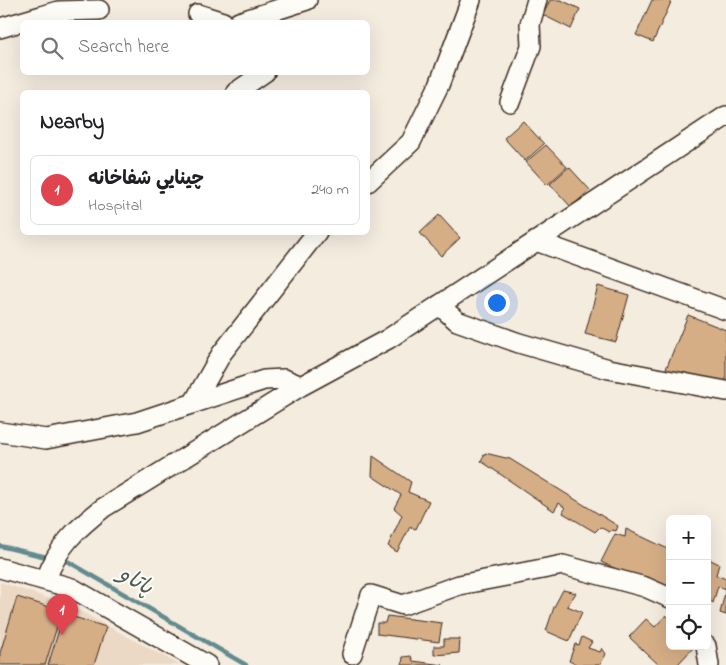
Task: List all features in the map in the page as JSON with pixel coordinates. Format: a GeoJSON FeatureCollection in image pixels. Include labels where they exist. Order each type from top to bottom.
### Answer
{"type":"FeatureCollection","features":[{"type":"Feature","properties":{"kind":"street"},"geometry":{"type":"LineString","coordinates":[[245,20],[307,0]]}},
{"type":"Feature","properties":{"kind":"street"},"geometry":{"type":"LineString","coordinates":[[370,180],[411,142],[439,85],[471,0]]}},
{"type":"Feature","properties":{"kind":"street"},"geometry":{"type":"LineString","coordinates":[[510,102],[531,46],[530,24],[536,0]]}},
{"type":"Feature","properties":{"kind":"street"},"geometry":{"type":"LineString","coordinates":[[20,20],[56,6],[99,10]]}},
{"type":"Feature","properties":{"kind":"street"},"geometry":{"type":"LineString","coordinates":[[198,14],[217,20]]}},
{"type":"Feature","properties":{"kind":"street"},"geometry":{"type":"LineString","coordinates":[[0,28],[20,20]]}},
{"type":"Feature","properties":{"kind":"street"},"geometry":{"type":"LineString","coordinates":[[239,90],[258,75]]}},
{"type":"Feature","properties":{"kind":"street"},"geometry":{"type":"LineString","coordinates":[[53,563],[76,529],[103,508],[301,386],[388,338],[726,116]]}},
{"type":"Feature","properties":{"kind":"street"},"geometry":{"type":"LineString","coordinates":[[194,402],[222,353],[315,235]]}},
{"type":"Feature","properties":{"kind":"street"},"geometry":{"type":"LineString","coordinates":[[536,241],[726,310]]}},
{"type":"Feature","properties":{"kind":"street"},"geometry":{"type":"LineString","coordinates":[[439,305],[457,321],[473,328],[528,345],[609,369],[726,391]]}},
{"type":"Feature","properties":{"kind":"street"},"geometry":{"type":"LineString","coordinates":[[0,432],[46,439],[137,422],[264,380],[284,379],[301,386]]}},
{"type":"Feature","properties":{"kind":"street"},"geometry":{"type":"LineString","coordinates":[[0,568],[53,563]]}},
{"type":"Feature","properties":{"kind":"street"},"geometry":{"type":"LineString","coordinates":[[53,563],[72,588],[207,665]]}},
{"type":"Feature","properties":{"kind":"street"},"geometry":{"type":"LineString","coordinates":[[352,654],[372,595],[403,605],[459,585],[563,565],[645,587],[666,596]]}},
{"type":"Feature","properties":{"kind":"street"},"geometry":{"type":"LineString","coordinates":[[707,650],[709,665]]}},
{"type":"Feature","properties":{"kind":"shaded area"},"geometry":{"type":"Polygon","coordinates":[[[0,582],[69,605],[180,665],[0,665],[0,582]]]}},
{"type":"Feature","properties":{"kind":"building"},"geometry":{"type":"Polygon","coordinates":[[[550,0],[561,0],[580,9],[571,29],[543,15],[550,0]]]}},
{"type":"Feature","properties":{"kind":"building"},"geometry":{"type":"Polygon","coordinates":[[[652,0],[672,0],[653,42],[636,35],[652,0]]]}},
{"type":"Feature","properties":{"kind":"building"},"geometry":{"type":"Polygon","coordinates":[[[523,121],[544,144],[525,161],[504,138],[523,121]]]}},
{"type":"Feature","properties":{"kind":"building"},"geometry":{"type":"Polygon","coordinates":[[[546,145],[567,167],[547,185],[526,162],[546,145]]]}},
{"type":"Feature","properties":{"kind":"building"},"geometry":{"type":"Polygon","coordinates":[[[569,167],[590,190],[571,207],[550,184],[569,167]]]}},
{"type":"Feature","properties":{"kind":"building"},"geometry":{"type":"Polygon","coordinates":[[[439,215],[460,238],[441,256],[420,233],[439,215]]]}},
{"type":"Feature","properties":{"kind":"building"},"geometry":{"type":"Polygon","coordinates":[[[598,286],[629,295],[616,342],[585,334],[598,286]]]}},
{"type":"Feature","properties":{"kind":"building"},"geometry":{"type":"Polygon","coordinates":[[[688,315],[726,330],[726,381],[663,376],[688,315]]]}},
{"type":"Feature","properties":{"kind":"building"},"geometry":{"type":"Polygon","coordinates":[[[485,453],[510,459],[618,526],[616,531],[612,530],[609,532],[600,527],[595,532],[563,513],[565,508],[559,503],[554,511],[481,461],[485,453]]]}},
{"type":"Feature","properties":{"kind":"building"},"geometry":{"type":"Polygon","coordinates":[[[373,456],[411,482],[408,492],[429,501],[416,529],[410,527],[397,552],[388,546],[402,515],[394,508],[401,495],[372,476],[373,456]]]}},
{"type":"Feature","properties":{"kind":"building"},"geometry":{"type":"Polygon","coordinates":[[[626,529],[666,548],[666,591],[601,562],[615,534],[625,537],[626,529]]]}},
{"type":"Feature","properties":{"kind":"building"},"geometry":{"type":"Polygon","coordinates":[[[711,560],[719,564],[716,575],[726,579],[726,589],[718,586],[713,603],[711,601],[711,560]]]}},
{"type":"Feature","properties":{"kind":"building"},"geometry":{"type":"Polygon","coordinates":[[[726,589],[726,615],[720,613],[726,589]]]}},
{"type":"Feature","properties":{"kind":"building"},"geometry":{"type":"Polygon","coordinates":[[[563,590],[576,593],[567,606],[582,612],[569,641],[546,631],[554,607],[563,590]]]}},
{"type":"Feature","properties":{"kind":"building"},"geometry":{"type":"Polygon","coordinates":[[[17,597],[62,611],[45,665],[0,665],[0,653],[17,597]]]}},
{"type":"Feature","properties":{"kind":"building"},"geometry":{"type":"Polygon","coordinates":[[[64,614],[106,627],[94,665],[48,665],[64,614]]]}},
{"type":"Feature","properties":{"kind":"building"},"geometry":{"type":"Polygon","coordinates":[[[666,615],[666,650],[691,650],[677,665],[659,665],[629,637],[646,619],[655,627],[666,615]]]}},
{"type":"Feature","properties":{"kind":"building"},"geometry":{"type":"Polygon","coordinates":[[[387,616],[442,623],[439,642],[377,634],[377,623],[385,623],[387,616]]]}},
{"type":"Feature","properties":{"kind":"building"},"geometry":{"type":"Polygon","coordinates":[[[582,637],[592,642],[588,648],[600,652],[602,648],[606,654],[600,665],[578,665],[569,661],[575,644],[579,645],[582,637]]]}},
{"type":"Feature","properties":{"kind":"building"},"geometry":{"type":"Polygon","coordinates":[[[444,639],[460,639],[459,653],[434,655],[434,646],[444,646],[444,639]]]}},
{"type":"Feature","properties":{"kind":"building"},"geometry":{"type":"Polygon","coordinates":[[[411,656],[413,661],[443,665],[402,665],[403,657],[411,656]]]}},
{"type":"Feature","properties":{"kind":"waterway","name":"پاتاو"},"geometry":{"type":"LineString","coordinates":[[0,546],[51,558]]}},
{"type":"Feature","properties":{"kind":"waterway","name":"پاتاو"},"geometry":{"type":"LineString","coordinates":[[61,560],[69,562],[246,665]]}},
{"type":"Feature","properties":{"kind":"place","name":"چينايي شفاخانه"},"geometry":{"type":"Point","coordinates":[62,635]}}]}
